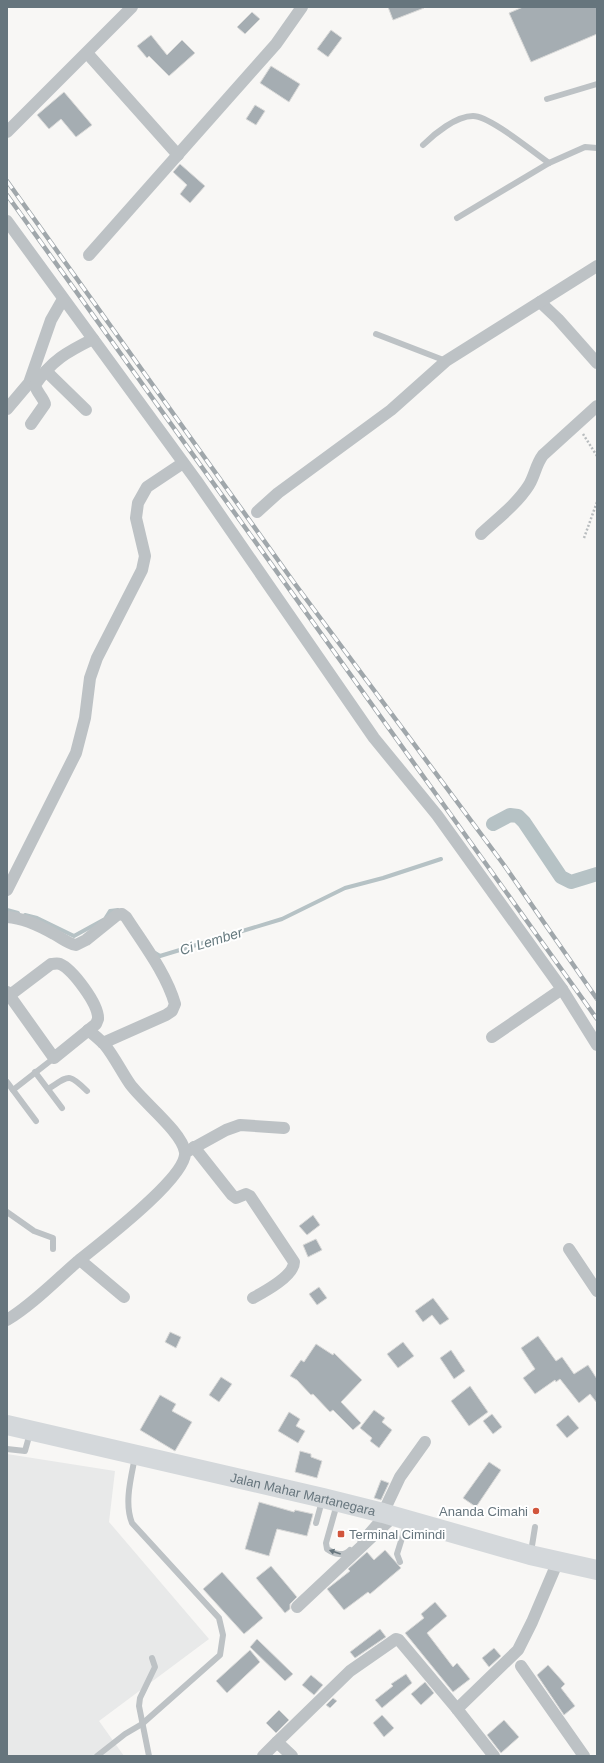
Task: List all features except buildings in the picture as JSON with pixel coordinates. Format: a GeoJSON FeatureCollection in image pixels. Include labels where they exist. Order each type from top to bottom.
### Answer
{"type":"FeatureCollection","features":[{"type":"Feature","properties":{"kind":"main road","name":"Jalan Mahar Martanegara"},"geometry":{"type":"LineString","coordinates":[[7,1425],[331,1500],[530,1555],[597,1570]]}},
{"type":"Feature","properties":{"kind":"street"},"geometry":{"type":"LineString","coordinates":[[7,132],[132,7]]}},
{"type":"Feature","properties":{"kind":"street"},"geometry":{"type":"LineString","coordinates":[[89,255],[276,44],[302,7]]}},
{"type":"Feature","properties":{"kind":"street"},"geometry":{"type":"LineString","coordinates":[[87,53],[178,155]]}},
{"type":"Feature","properties":{"kind":"street"},"geometry":{"type":"LineString","coordinates":[[7,221],[183,463],[374,738],[437,815],[562,989],[597,1045]]}},
{"type":"Feature","properties":{"kind":"street"},"geometry":{"type":"LineString","coordinates":[[257,512],[278,493],[391,410],[446,361],[597,266]]}},
{"type":"Feature","properties":{"kind":"street"},"geometry":{"type":"LineString","coordinates":[[7,409],[29,383],[51,320],[63,299]]}},
{"type":"Feature","properties":{"kind":"street"},"geometry":{"type":"LineString","coordinates":[[540,302],[558,319],[597,363]]}},
{"type":"Feature","properties":{"kind":"street"},"geometry":{"type":"LineString","coordinates":[[31,424],[45,404],[43,399],[36,391],[35,385],[46,371],[64,353],[93,338]]}},
{"type":"Feature","properties":{"kind":"street"},"geometry":{"type":"LineString","coordinates":[[46,371],[86,410]]}},
{"type":"Feature","properties":{"kind":"street"},"geometry":{"type":"LineString","coordinates":[[481,534],[530,484],[537,462],[543,455],[578,425],[597,406]]}},
{"type":"Feature","properties":{"kind":"street"},"geometry":{"type":"LineString","coordinates":[[7,890],[76,752],[85,718],[90,678],[98,658],[142,570],[144,556],[136,518],[138,503],[147,487],[183,463]]}},
{"type":"Feature","properties":{"kind":"street"},"geometry":{"type":"LineString","coordinates":[[7,917],[16,918],[31,923],[55,934],[69,944],[76,945],[86,940],[117,915],[122,914],[126,917],[163,975],[175,1004],[172,1011],[166,1015],[103,1043]]}},
{"type":"Feature","properties":{"kind":"street"},"geometry":{"type":"LineString","coordinates":[[51,964],[61,965],[76,976],[95,1006],[98,1019],[96,1024],[54,1058],[8,994],[51,964]]}},
{"type":"Feature","properties":{"kind":"street"},"geometry":{"type":"LineString","coordinates":[[492,1037],[562,989]]}},
{"type":"Feature","properties":{"kind":"street"},"geometry":{"type":"LineString","coordinates":[[88,1030],[103,1043],[131,1085],[189,1150],[232,1195],[236,1198],[246,1194],[250,1196],[294,1262],[292,1271],[269,1289],[253,1298]]}},
{"type":"Feature","properties":{"kind":"street"},"geometry":{"type":"LineString","coordinates":[[7,1320],[20,1312],[80,1260],[132,1218],[153,1198],[180,1167],[189,1150],[226,1130],[240,1125],[284,1128]]}},
{"type":"Feature","properties":{"kind":"street"},"geometry":{"type":"LineString","coordinates":[[569,1249],[597,1291]]}},
{"type":"Feature","properties":{"kind":"street"},"geometry":{"type":"LineString","coordinates":[[80,1260],[124,1298]]}},
{"type":"Feature","properties":{"kind":"street"},"geometry":{"type":"LineString","coordinates":[[297,1607],[395,1517],[400,1477],[425,1442]]}},
{"type":"Feature","properties":{"kind":"street"},"geometry":{"type":"LineString","coordinates":[[457,1709],[518,1650],[532,1622],[558,1561]]}},
{"type":"Feature","properties":{"kind":"street"},"geometry":{"type":"LineString","coordinates":[[263,1756],[350,1671],[393,1639],[399,1640],[457,1709],[487,1754]]}},
{"type":"Feature","properties":{"kind":"street"},"geometry":{"type":"LineString","coordinates":[[521,1666],[584,1756]]}},
{"type":"Feature","properties":{"kind":"street"},"geometry":{"type":"LineString","coordinates":[[277,1742],[292,1756]]}},
{"type":"Feature","properties":{"kind":"lane"},"geometry":{"type":"LineString","coordinates":[[547,99],[597,84]]}},
{"type":"Feature","properties":{"kind":"lane"},"geometry":{"type":"LineString","coordinates":[[422,145],[436,133],[456,121],[471,116],[480,117],[491,122],[549,163]]}},
{"type":"Feature","properties":{"kind":"lane"},"geometry":{"type":"LineString","coordinates":[[457,218],[549,163],[585,147],[597,148]]}},
{"type":"Feature","properties":{"kind":"lane"},"geometry":{"type":"LineString","coordinates":[[376,334],[446,361]]}},
{"type":"Feature","properties":{"kind":"lane"},"geometry":{"type":"LineString","coordinates":[[13,1090],[54,1058]]}},
{"type":"Feature","properties":{"kind":"lane"},"geometry":{"type":"LineString","coordinates":[[35,1072],[62,1108]]}},
{"type":"Feature","properties":{"kind":"lane"},"geometry":{"type":"LineString","coordinates":[[48,1089],[66,1078],[71,1077],[87,1091]]}},
{"type":"Feature","properties":{"kind":"lane"},"geometry":{"type":"LineString","coordinates":[[7,1082],[36,1121]]}},
{"type":"Feature","properties":{"kind":"lane"},"geometry":{"type":"LineString","coordinates":[[7,1212],[34,1231],[52,1238],[53,1249]]}},
{"type":"Feature","properties":{"kind":"lane"},"geometry":{"type":"LineString","coordinates":[[7,1449],[24,1452],[30,1431]]}},
{"type":"Feature","properties":{"kind":"lane"},"geometry":{"type":"LineString","coordinates":[[102,1754],[142,1724],[220,1655],[223,1635],[219,1618],[132,1523],[128,1513],[136,1454]]}},
{"type":"Feature","properties":{"kind":"lane"},"geometry":{"type":"LineString","coordinates":[[331,1500],[326,1548],[342,1555],[347,1553],[395,1517],[399,1543],[397,1554],[400,1562]]}},
{"type":"Feature","properties":{"kind":"lane"},"geometry":{"type":"LineString","coordinates":[[316,1523],[331,1500]]}},
{"type":"Feature","properties":{"kind":"lane"},"geometry":{"type":"LineString","coordinates":[[530,1555],[535,1527]]}},
{"type":"Feature","properties":{"kind":"lane"},"geometry":{"type":"LineString","coordinates":[[149,1756],[139,1706],[140,1698],[155,1667],[152,1658]]}},
{"type":"Feature","properties":{"kind":"path"},"geometry":{"type":"LineString","coordinates":[[578,425],[597,456]]}},
{"type":"Feature","properties":{"kind":"path"},"geometry":{"type":"LineString","coordinates":[[584,538],[597,502]]}},
{"type":"Feature","properties":{"kind":"shaded area"},"geometry":{"type":"Polygon","coordinates":[[[7,1454],[115,1471],[109,1522],[209,1639],[99,1721],[124,1756],[7,1756],[7,1454]]]}},
{"type":"Feature","properties":{"kind":"waterway","name":"Ci Lember"},"geometry":{"type":"LineString","coordinates":[[493,824],[510,815],[518,816],[524,822],[561,877],[571,882],[597,874]]}},
{"type":"Feature","properties":{"kind":"waterway","name":"Ci Lember"},"geometry":{"type":"LineString","coordinates":[[155,953],[160,956],[282,919],[345,888],[383,878],[441,859]]}},
{"type":"Feature","properties":{"kind":"waterway","name":"Ci Lember"},"geometry":{"type":"LineString","coordinates":[[7,910],[18,913]]}},
{"type":"Feature","properties":{"kind":"waterway","name":"Ci Lember"},"geometry":{"type":"LineString","coordinates":[[25,915],[37,918],[74,936],[105,919],[110,911],[118,910]]}},
{"type":"Feature","properties":{"kind":"railway"},"geometry":{"type":"LineString","coordinates":[[7,181],[295,584],[504,865],[597,999]]}},
{"type":"Feature","properties":{"kind":"railway"},"geometry":{"type":"LineString","coordinates":[[7,195],[597,1019]]}},
{"type":"Feature","properties":{"kind":"place","name":"Ananda Cimahi"},"geometry":{"type":"Point","coordinates":[536,1511]}},
{"type":"Feature","properties":{"kind":"place","name":"Terminal Cimindi"},"geometry":{"type":"Point","coordinates":[341,1534]}}]}
